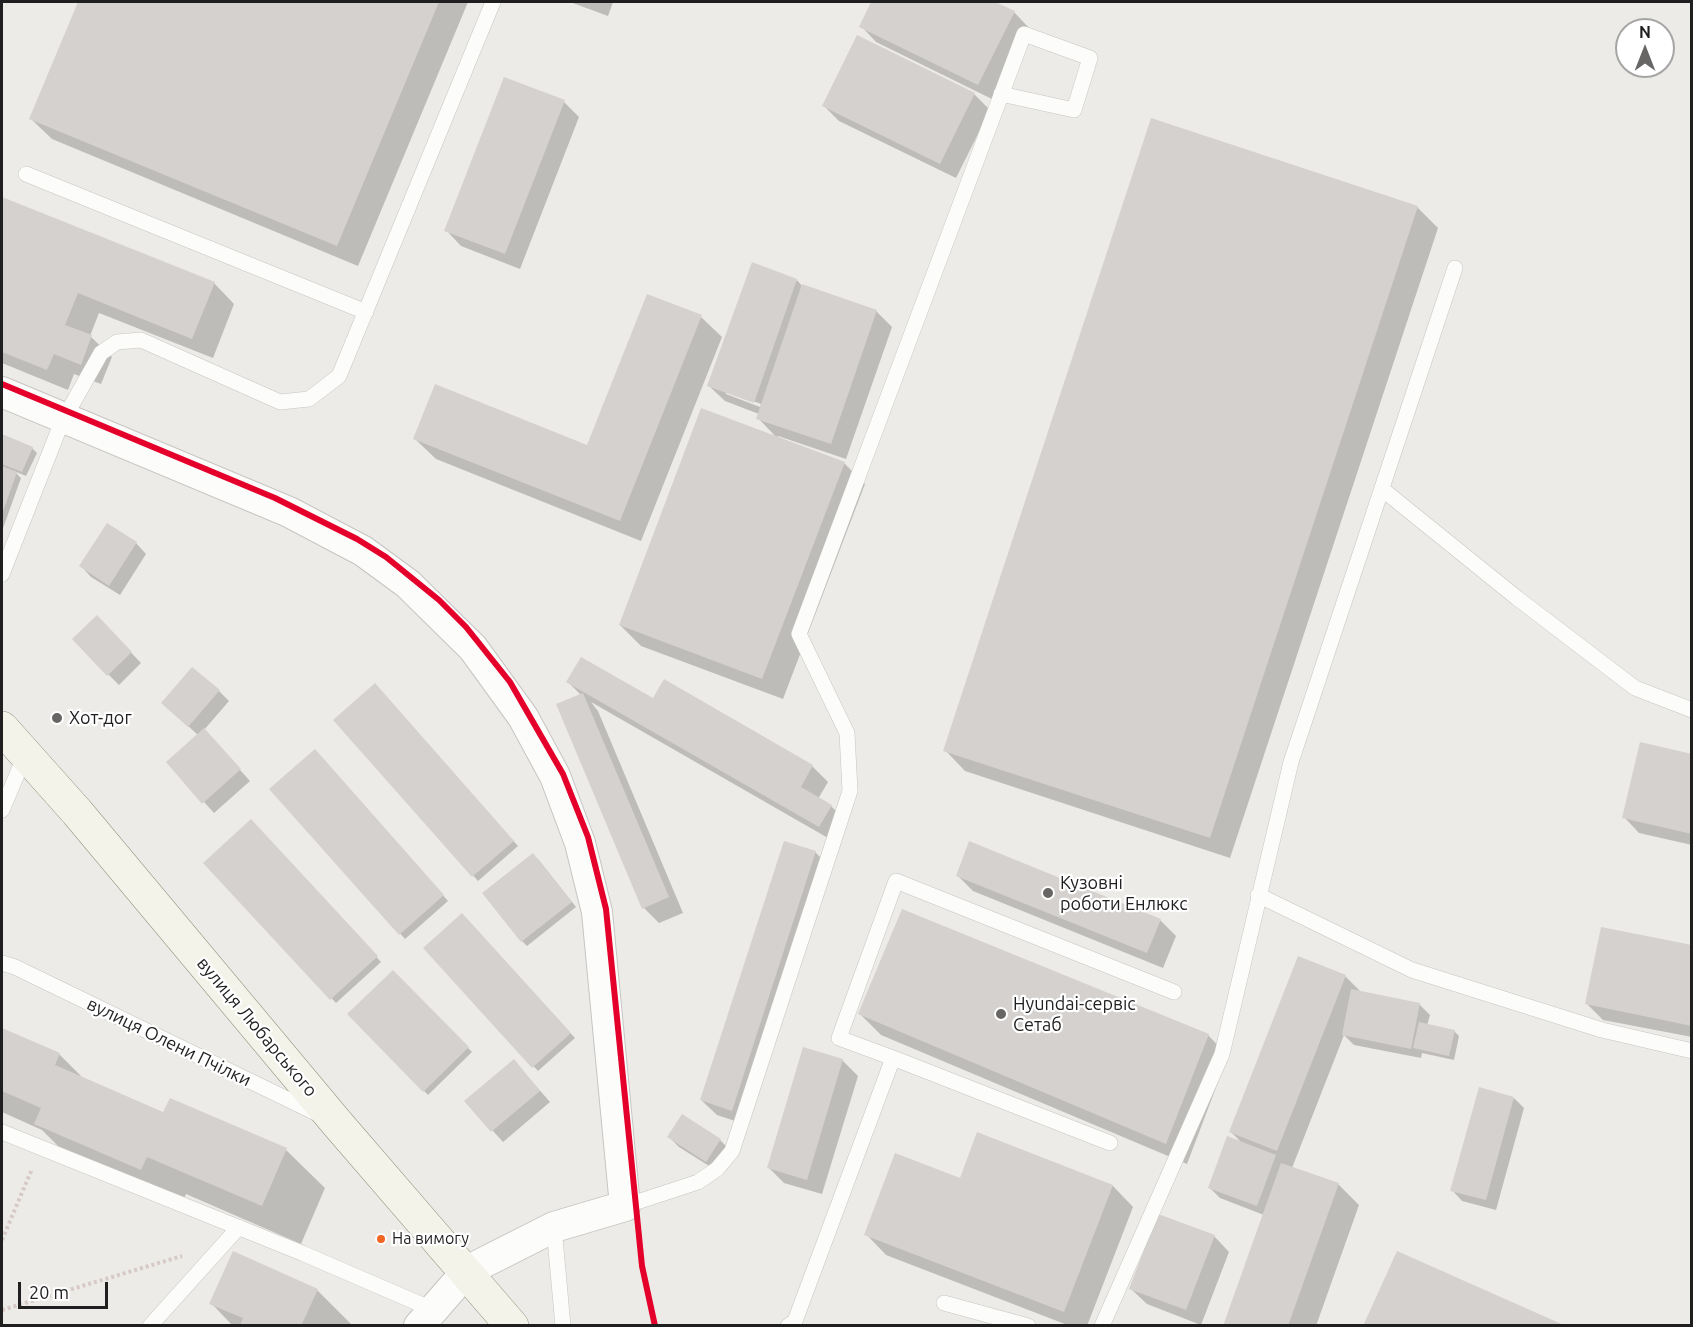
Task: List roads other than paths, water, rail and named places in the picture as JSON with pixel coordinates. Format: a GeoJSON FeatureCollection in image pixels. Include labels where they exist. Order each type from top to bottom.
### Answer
{"type":"FeatureCollection","features":[{"type":"Feature","properties":{"kind":"main road","name":"вулиця Любарського"},"geometry":{"type":"LineString","coordinates":[[2,728],[26,753],[336,1122],[467,1271],[512,1326]]}},
{"type":"Feature","properties":{"kind":"street"},"geometry":{"type":"LineString","coordinates":[[2,392],[289,513],[354,546],[408,584],[437,609],[473,648],[504,688],[528,725],[555,776],[590,874],[606,982],[625,1206],[554,1227],[467,1271],[427,1318]]}},
{"type":"Feature","properties":{"kind":"lane"},"geometry":{"type":"LineString","coordinates":[[2,574],[64,418],[101,353],[117,342],[141,340],[280,402],[309,399],[339,376],[493,2]]}},
{"type":"Feature","properties":{"kind":"lane"},"geometry":{"type":"LineString","coordinates":[[625,1206],[698,1182],[717,1169],[732,1152],[850,791],[847,733],[800,634],[1001,94],[1024,34],[1090,58],[1074,110],[1001,94]]}},
{"type":"Feature","properties":{"kind":"lane"},"geometry":{"type":"LineString","coordinates":[[26,174],[366,312]]}},
{"type":"Feature","properties":{"kind":"lane"},"geometry":{"type":"LineString","coordinates":[[1102,1326],[1222,1054],[1291,762],[1455,268]]}},
{"type":"Feature","properties":{"kind":"lane"},"geometry":{"type":"LineString","coordinates":[[1382,489],[1517,598],[1635,688],[1692,710]]}},
{"type":"Feature","properties":{"kind":"lane"},"geometry":{"type":"LineString","coordinates":[[2,810],[26,753]]}},
{"type":"Feature","properties":{"kind":"lane"},"geometry":{"type":"LineString","coordinates":[[1110,1143],[839,1038],[896,881],[1174,992]]}},
{"type":"Feature","properties":{"kind":"lane"},"geometry":{"type":"LineString","coordinates":[[1258,896],[1412,970],[1602,1030],[1692,1051]]}},
{"type":"Feature","properties":{"kind":"lane","name":"вулиця Олени Пчілки"},"geometry":{"type":"LineString","coordinates":[[2,963],[336,1122]]}},
{"type":"Feature","properties":{"kind":"lane"},"geometry":{"type":"LineString","coordinates":[[788,1326],[795,1321],[893,1058]]}},
{"type":"Feature","properties":{"kind":"lane"},"geometry":{"type":"LineString","coordinates":[[2,1132],[239,1227],[427,1318]]}},
{"type":"Feature","properties":{"kind":"lane"},"geometry":{"type":"LineString","coordinates":[[150,1326],[239,1227]]}},
{"type":"Feature","properties":{"kind":"lane"},"geometry":{"type":"LineString","coordinates":[[554,1227],[563,1326]]}},
{"type":"Feature","properties":{"kind":"lane"},"geometry":{"type":"LineString","coordinates":[[944,1303],[1028,1326]]}},
{"type":"Feature","properties":{"kind":"place","name":"Хот-дог"},"geometry":{"type":"Point","coordinates":[57,718]}},
{"type":"Feature","properties":{"kind":"place","name":"Кузовні роботи Енлюкс"},"geometry":{"type":"Point","coordinates":[1048,893]}},
{"type":"Feature","properties":{"kind":"place","name":"Hyundai-сервіс Сетаб"},"geometry":{"type":"Point","coordinates":[1001,1014]}},
{"type":"Feature","properties":{"kind":"place","name":"На вимогу"},"geometry":{"type":"Point","coordinates":[381,1239]}}]}
